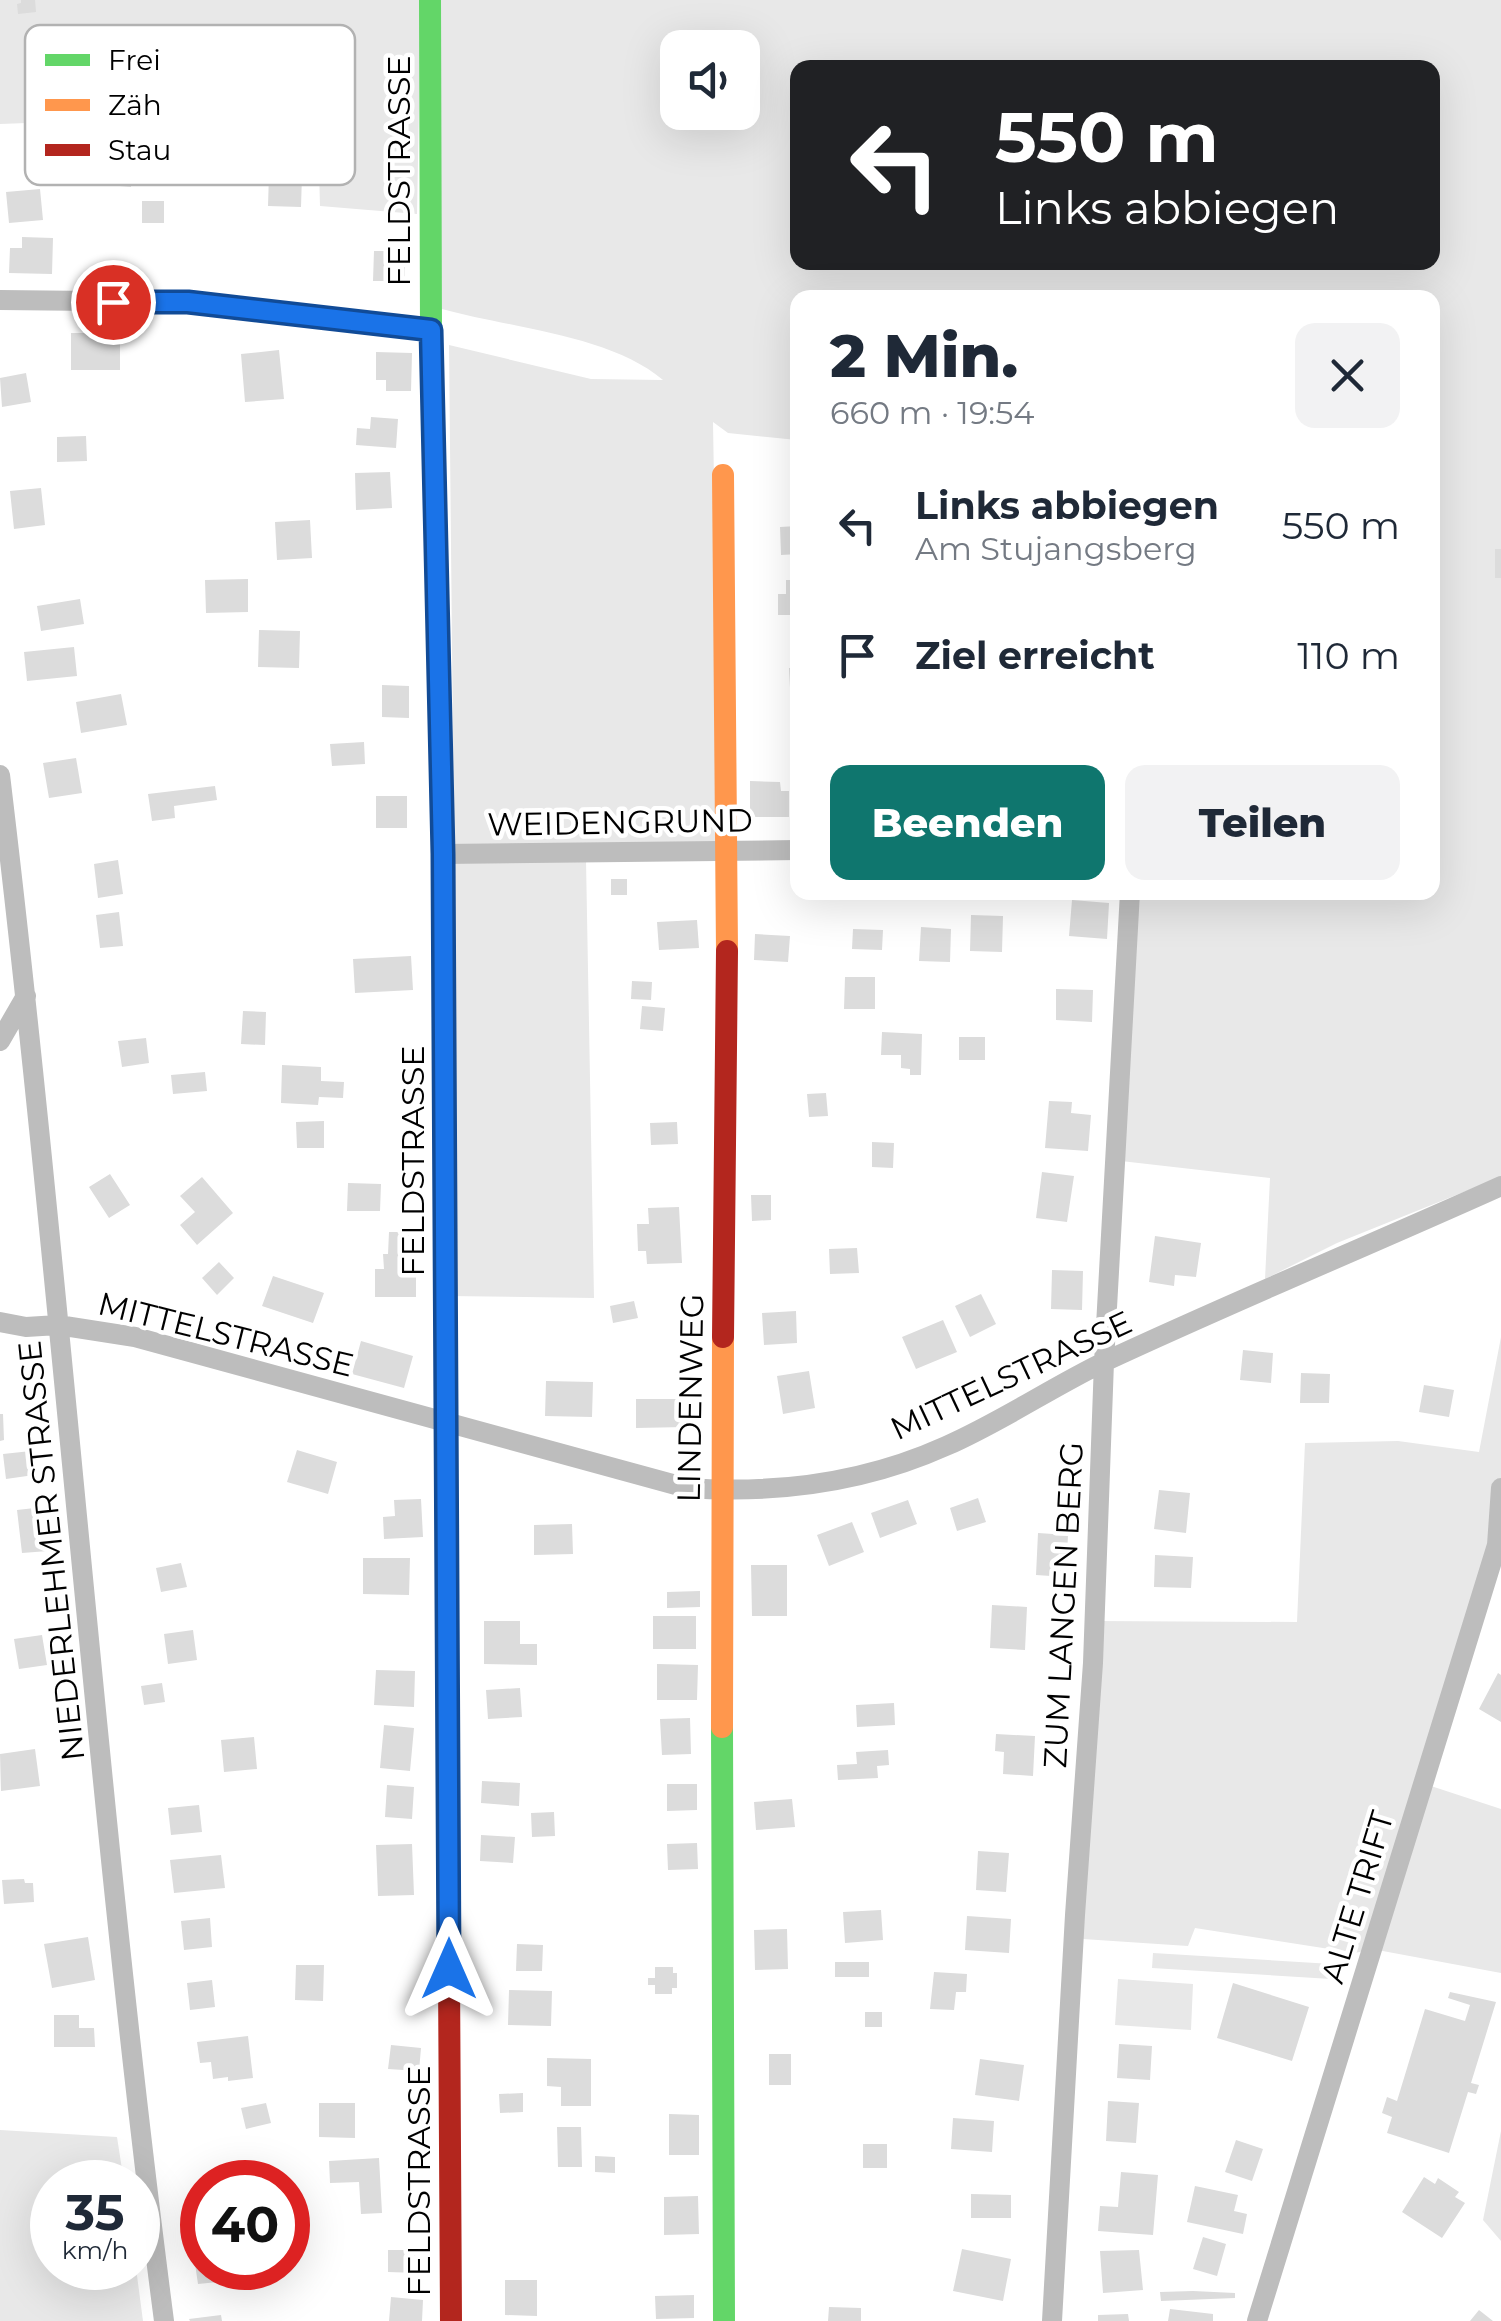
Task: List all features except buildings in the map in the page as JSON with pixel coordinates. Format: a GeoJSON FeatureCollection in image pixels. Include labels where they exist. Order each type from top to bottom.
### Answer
{"type":"FeatureCollection","features":[{"type":"Feature","properties":{"kind":"street","name":"FELDSTRASSE"},"geometry":{"type":"LineString","coordinates":[[430,0],[431,330],[443,854],[451,2321]]}},
{"type":"Feature","properties":{"kind":"street"},"geometry":{"type":"LineString","coordinates":[[0,300],[188,302],[431,330]]}},
{"type":"Feature","properties":{"kind":"street","name":"LINDENWEG"},"geometry":{"type":"LineString","coordinates":[[723,476],[728,850],[721,1490],[724,2321]]}},
{"type":"Feature","properties":{"kind":"street","name":"NIEDERLEHMER STRASSE"},"geometry":{"type":"LineString","coordinates":[[0,776],[164,2321]]}},
{"type":"Feature","properties":{"kind":"street","name":"WEIDENGRUND"},"geometry":{"type":"LineString","coordinates":[[443,854],[790,850]]}},
{"type":"Feature","properties":{"kind":"street","name":"ZUM LANGEN BERG"},"geometry":{"type":"LineString","coordinates":[[1052,2321],[1074,1915],[1093,1663],[1104,1362],[1130,900]]}},
{"type":"Feature","properties":{"kind":"street"},"geometry":{"type":"LineString","coordinates":[[0,1040],[26,996]]}},
{"type":"Feature","properties":{"kind":"street","name":"MITTELSTRASSE"},"geometry":{"type":"LineString","coordinates":[[0,1322],[26,1328],[58,1325],[135,1337],[687,1488],[801,1488],[872,1471],[944,1447],[1104,1362],[1501,1186]]}},
{"type":"Feature","properties":{"kind":"street","name":"ALTE TRIFT"},"geometry":{"type":"LineString","coordinates":[[1257,2321],[1497,1545],[1501,1488]]}},
{"type":"Feature","properties":{"kind":"shaded area"},"geometry":{"type":"Polygon","coordinates":[[[0,0],[421,0],[417,214],[320,206],[319,185],[355,185],[355,25],[25,25],[25,123],[0,124],[0,0]]]}},
{"type":"Feature","properties":{"kind":"shaded area"},"geometry":{"type":"Polygon","coordinates":[[[437,0],[1501,0],[1501,1177],[1337,1243],[1265,1279],[1270,1178],[1121,1161],[1131,900],[1440,900],[1440,290],[790,290],[790,439],[728,433],[713,422],[720,842],[454,847],[449,345],[591,379],[663,380],[641,365],[588,343],[442,309],[437,0]]]}},
{"type":"Feature","properties":{"kind":"shaded area"},"geometry":{"type":"Polygon","coordinates":[[[454,859],[586,860],[594,1298],[448,1296],[454,859]]]}},
{"type":"Feature","properties":{"kind":"shaded area"},"geometry":{"type":"Polygon","coordinates":[[[1501,1337],[1501,1557],[1431,1786],[1501,1809],[1501,1973],[1372,1949],[1355,1953],[1195,1928],[1188,1946],[1083,1939],[1094,1621],[1297,1622],[1305,1443],[1398,1441],[1479,1452],[1501,1337]]]}},
{"type":"Feature","properties":{"kind":"shaded area"},"geometry":{"type":"Polygon","coordinates":[[[1153,1953],[1332,1964],[1331,1979],[1152,1968],[1153,1953]]]}},
{"type":"Feature","properties":{"kind":"shaded area"},"geometry":{"type":"Polygon","coordinates":[[[1118,1979],[1193,1984],[1191,2030],[1115,2025],[1118,1979]]]}},
{"type":"Feature","properties":{"kind":"shaded area"},"geometry":{"type":"Polygon","coordinates":[[[0,2130],[117,2137],[121,2160],[30,2160],[30,2290],[139,2290],[143,2321],[0,2321],[0,2130]]]}},
{"type":"Feature","properties":{"kind":"shaded area"},"geometry":{"type":"Polygon","coordinates":[[[1501,2131],[1501,2241],[1483,2220],[1501,2131]]]}},
{"type":"Feature","properties":{"kind":"traffic: fast"},"geometry":{"type":"LineString","coordinates":[[430,0],[431,330],[442,807]]}},
{"type":"Feature","properties":{"kind":"traffic: fast"},"geometry":{"type":"LineString","coordinates":[[445,1251],[449,1974]]}},
{"type":"Feature","properties":{"kind":"traffic: fast"},"geometry":{"type":"LineString","coordinates":[[722,1727],[724,2321]]}},
{"type":"Feature","properties":{"kind":"traffic: slow"},"geometry":{"type":"LineString","coordinates":[[723,475],[727,951]]}},
{"type":"Feature","properties":{"kind":"traffic: slow"},"geometry":{"type":"LineString","coordinates":[[442,807],[445,1251]]}},
{"type":"Feature","properties":{"kind":"traffic: slow"},"geometry":{"type":"LineString","coordinates":[[722,1727],[723,1337]]}},
{"type":"Feature","properties":{"kind":"traffic: jam"},"geometry":{"type":"LineString","coordinates":[[723,1337],[727,951]]}},
{"type":"Feature","properties":{"kind":"traffic: jam"},"geometry":{"type":"LineString","coordinates":[[449,1974],[451,2321]]}},
{"type":"Feature","properties":{"kind":"route"},"geometry":{"type":"LineString","coordinates":[[113,302],[188,302],[431,330],[443,854],[449,1969]]}}]}
